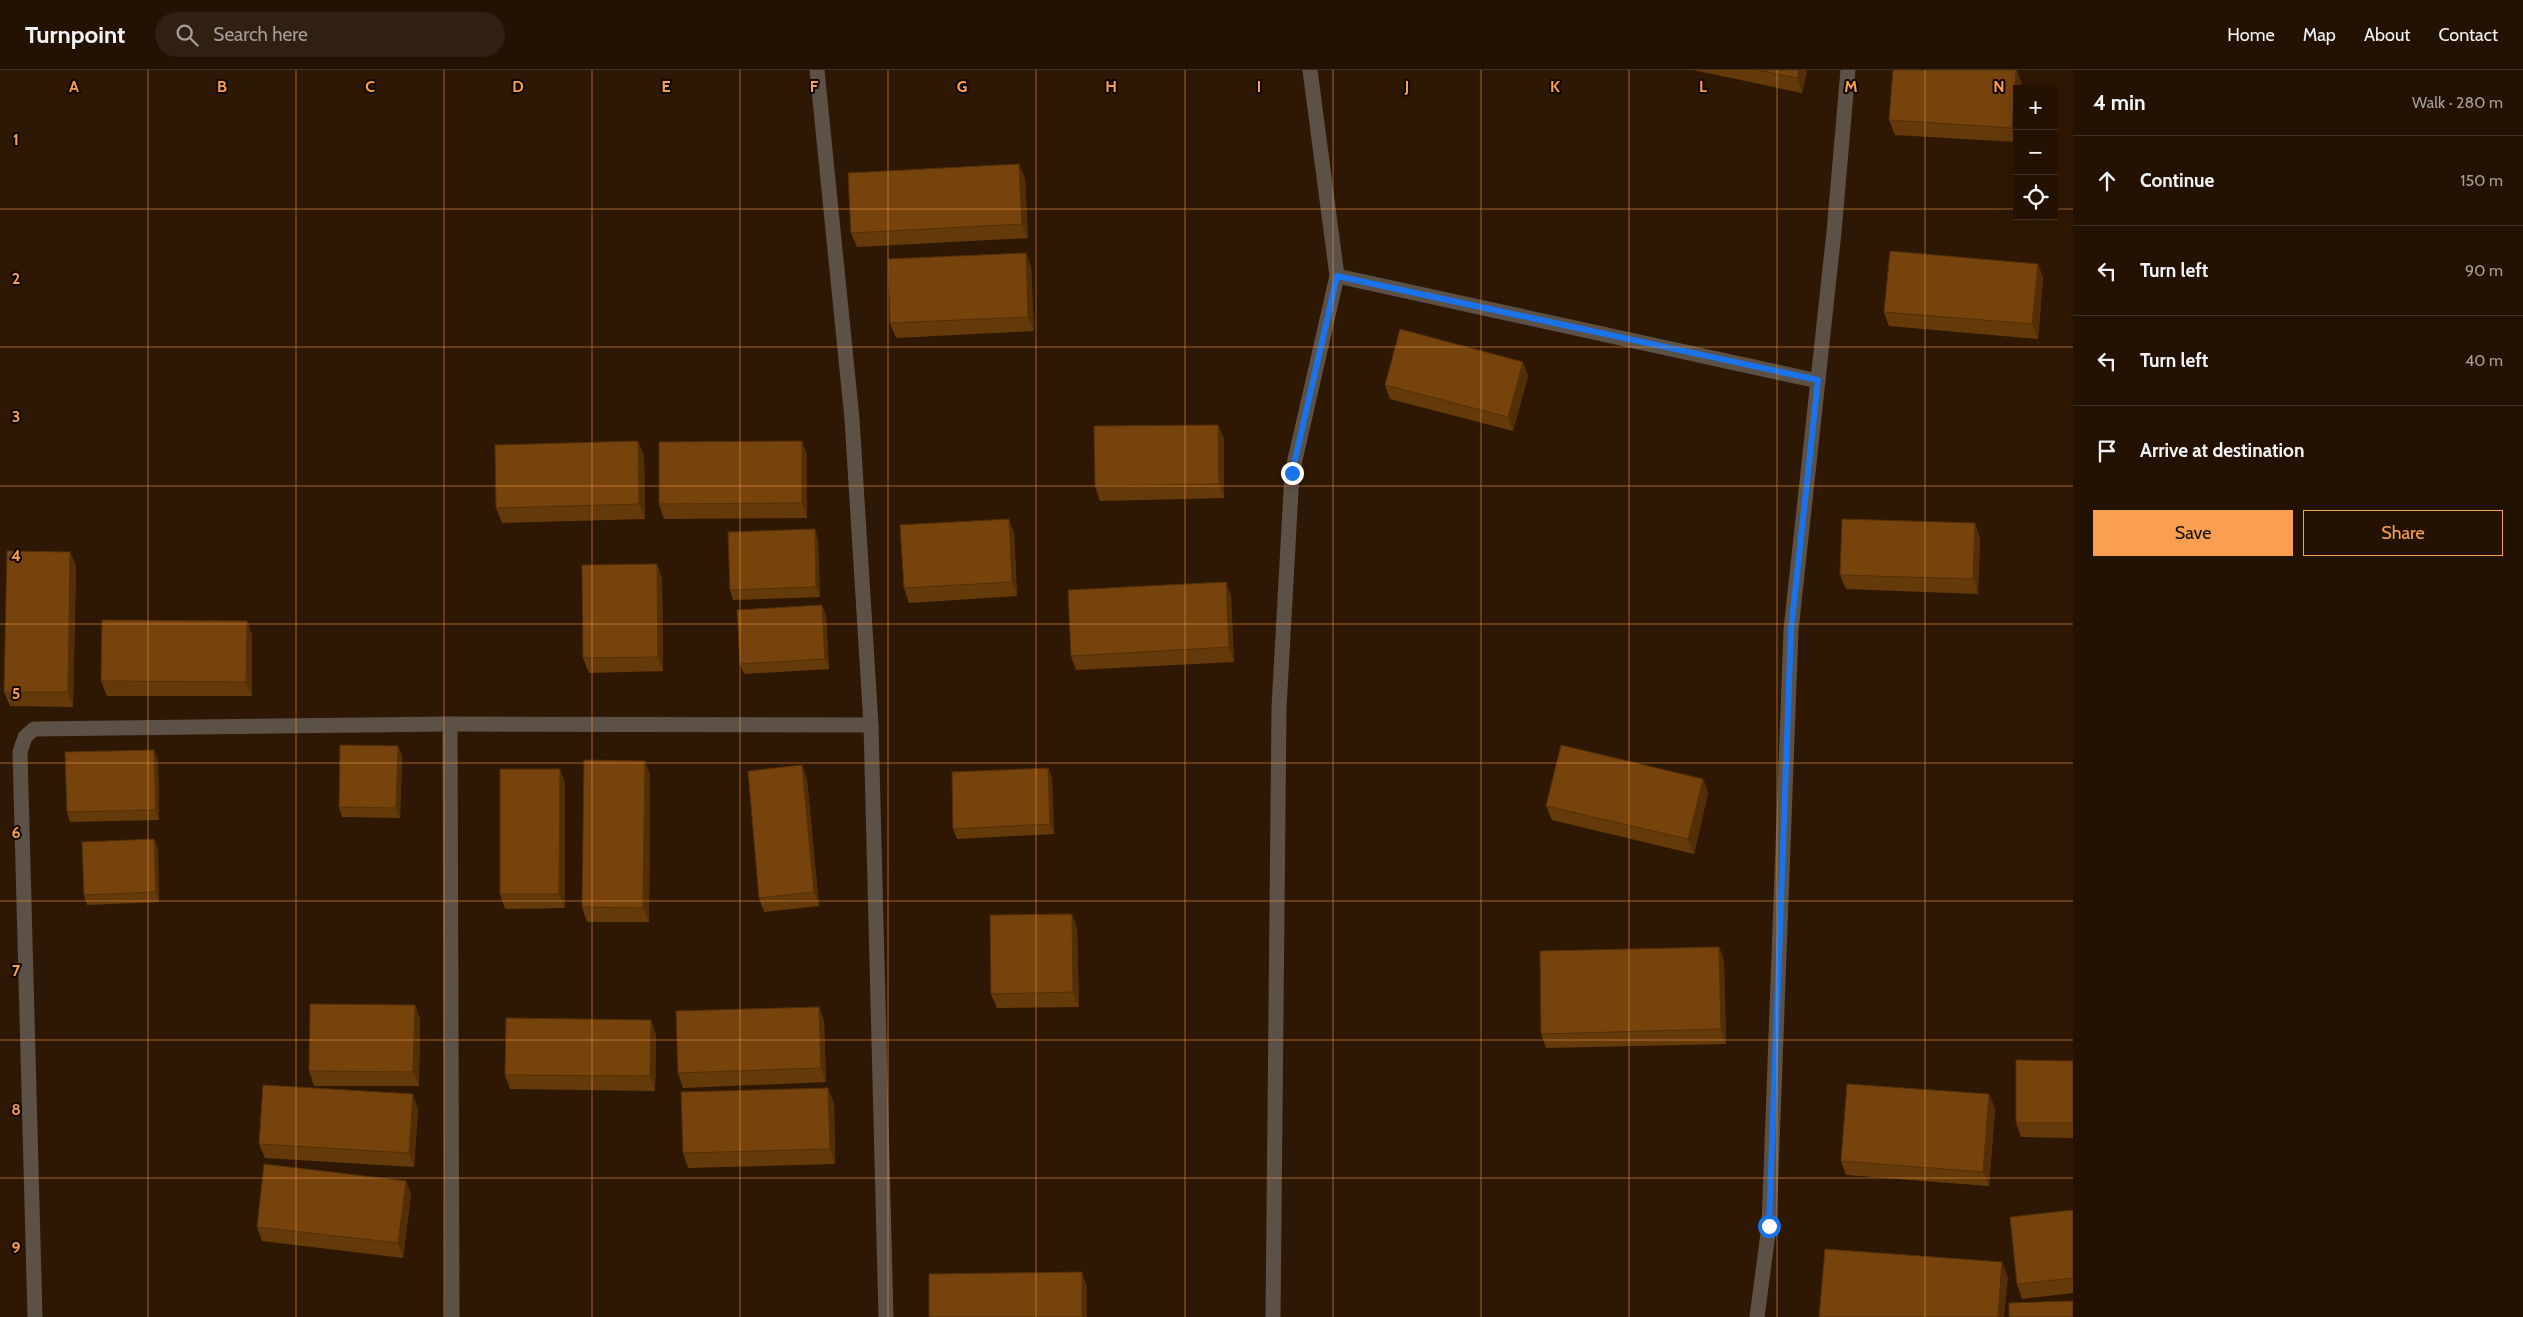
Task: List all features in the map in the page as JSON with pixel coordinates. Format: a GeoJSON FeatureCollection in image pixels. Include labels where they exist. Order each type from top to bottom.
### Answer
{"type":"FeatureCollection","features":[{"type":"Feature","properties":{"kind":"street"},"geometry":{"type":"LineString","coordinates":[[817,70],[852,419],[871,725],[886,1317]]}},
{"type":"Feature","properties":{"kind":"street"},"geometry":{"type":"LineString","coordinates":[[1273,1317],[1280,708],[1292,473],[1337,276],[1310,70]]}},
{"type":"Feature","properties":{"kind":"street"},"geometry":{"type":"LineString","coordinates":[[1757,1317],[1769,1226],[1791,630],[1818,380],[1848,70]]}},
{"type":"Feature","properties":{"kind":"street"},"geometry":{"type":"LineString","coordinates":[[1337,276],[1818,380]]}},
{"type":"Feature","properties":{"kind":"street"},"geometry":{"type":"LineString","coordinates":[[35,1317],[20,752],[25,737],[34,729],[450,724],[871,725]]}},
{"type":"Feature","properties":{"kind":"street"},"geometry":{"type":"LineString","coordinates":[[450,724],[452,1317]]}},
{"type":"Feature","properties":{"kind":"building"},"geometry":{"type":"Polygon","coordinates":[[[1758,70],[1799,70],[1797,78],[1758,70]]]}},
{"type":"Feature","properties":{"kind":"building"},"geometry":{"type":"Polygon","coordinates":[[[1893,70],[2016,70],[2015,85],[2013,85],[2012,128],[1889,120],[1893,70]]]}},
{"type":"Feature","properties":{"kind":"building"},"geometry":{"type":"Polygon","coordinates":[[[1019,164],[1022,224],[851,233],[848,173],[1019,164]]]}},
{"type":"Feature","properties":{"kind":"building"},"geometry":{"type":"Polygon","coordinates":[[[1890,251],[2038,264],[2032,324],[1884,312],[1890,251]]]}},
{"type":"Feature","properties":{"kind":"building"},"geometry":{"type":"Polygon","coordinates":[[[1026,253],[1028,317],[890,323],[888,259],[1026,253]]]}},
{"type":"Feature","properties":{"kind":"building"},"geometry":{"type":"Polygon","coordinates":[[[1400,329],[1523,362],[1508,417],[1385,385],[1400,329]]]}},
{"type":"Feature","properties":{"kind":"building"},"geometry":{"type":"Polygon","coordinates":[[[1218,425],[1219,484],[1095,486],[1094,426],[1218,425]]]}},
{"type":"Feature","properties":{"kind":"building"},"geometry":{"type":"Polygon","coordinates":[[[638,441],[639,504],[496,508],[495,445],[638,441]]]}},
{"type":"Feature","properties":{"kind":"building"},"geometry":{"type":"Polygon","coordinates":[[[802,441],[802,503],[659,504],[659,442],[802,441]]]}},
{"type":"Feature","properties":{"kind":"building"},"geometry":{"type":"Polygon","coordinates":[[[1009,519],[1012,582],[904,588],[900,525],[1009,519]]]}},
{"type":"Feature","properties":{"kind":"building"},"geometry":{"type":"Polygon","coordinates":[[[1842,519],[1975,523],[1973,579],[1840,575],[1842,519]]]}},
{"type":"Feature","properties":{"kind":"building"},"geometry":{"type":"Polygon","coordinates":[[[815,529],[816,587],[730,590],[728,532],[815,529]]]}},
{"type":"Feature","properties":{"kind":"building"},"geometry":{"type":"Polygon","coordinates":[[[7,551],[70,552],[68,692],[4,692],[7,551]]]}},
{"type":"Feature","properties":{"kind":"building"},"geometry":{"type":"Polygon","coordinates":[[[657,564],[658,657],[583,658],[582,565],[657,564]]]}},
{"type":"Feature","properties":{"kind":"building"},"geometry":{"type":"Polygon","coordinates":[[[1226,582],[1229,647],[1071,656],[1068,590],[1226,582]]]}},
{"type":"Feature","properties":{"kind":"building"},"geometry":{"type":"Polygon","coordinates":[[[822,605],[825,659],[740,664],[737,610],[822,605]]]}},
{"type":"Feature","properties":{"kind":"building"},"geometry":{"type":"Polygon","coordinates":[[[102,620],[247,621],[246,682],[101,681],[102,620]]]}},
{"type":"Feature","properties":{"kind":"building"},"geometry":{"type":"Polygon","coordinates":[[[340,745],[398,746],[396,808],[339,807],[340,745]]]}},
{"type":"Feature","properties":{"kind":"building"},"geometry":{"type":"Polygon","coordinates":[[[1561,745],[1703,779],[1688,839],[1546,806],[1561,745]]]}},
{"type":"Feature","properties":{"kind":"building"},"geometry":{"type":"Polygon","coordinates":[[[154,750],[156,810],[67,812],[65,752],[154,750]]]}},
{"type":"Feature","properties":{"kind":"building"},"geometry":{"type":"Polygon","coordinates":[[[584,760],[645,761],[643,908],[582,907],[584,760]]]}},
{"type":"Feature","properties":{"kind":"building"},"geometry":{"type":"Polygon","coordinates":[[[802,765],[814,892],[759,898],[748,771],[802,765]]]}},
{"type":"Feature","properties":{"kind":"building"},"geometry":{"type":"Polygon","coordinates":[[[1048,768],[1050,824],[953,829],[952,772],[1048,768]]]}},
{"type":"Feature","properties":{"kind":"building"},"geometry":{"type":"Polygon","coordinates":[[[500,769],[560,769],[559,894],[500,894],[500,769]]]}},
{"type":"Feature","properties":{"kind":"building"},"geometry":{"type":"Polygon","coordinates":[[[154,839],[156,892],[84,895],[82,842],[154,839]]]}},
{"type":"Feature","properties":{"kind":"building"},"geometry":{"type":"Polygon","coordinates":[[[1072,914],[1073,992],[991,994],[990,915],[1072,914]]]}},
{"type":"Feature","properties":{"kind":"building"},"geometry":{"type":"Polygon","coordinates":[[[1719,947],[1721,1029],[1541,1034],[1540,951],[1719,947]]]}},
{"type":"Feature","properties":{"kind":"building"},"geometry":{"type":"Polygon","coordinates":[[[310,1004],[415,1005],[413,1072],[309,1071],[310,1004]]]}},
{"type":"Feature","properties":{"kind":"building"},"geometry":{"type":"Polygon","coordinates":[[[819,1007],[821,1068],[678,1073],[676,1011],[819,1007]]]}},
{"type":"Feature","properties":{"kind":"building"},"geometry":{"type":"Polygon","coordinates":[[[506,1018],[651,1020],[650,1076],[505,1075],[506,1018]]]}},
{"type":"Feature","properties":{"kind":"building"},"geometry":{"type":"Polygon","coordinates":[[[2016,1060],[2073,1061],[2073,1123],[2016,1123],[2016,1060]]]}},
{"type":"Feature","properties":{"kind":"building"},"geometry":{"type":"Polygon","coordinates":[[[1847,1084],[1989,1094],[1983,1172],[1841,1161],[1847,1084]]]}},
{"type":"Feature","properties":{"kind":"building"},"geometry":{"type":"Polygon","coordinates":[[[263,1085],[413,1094],[409,1153],[259,1144],[263,1085]]]}},
{"type":"Feature","properties":{"kind":"building"},"geometry":{"type":"Polygon","coordinates":[[[828,1088],[830,1149],[683,1153],[681,1092],[828,1088]]]}},
{"type":"Feature","properties":{"kind":"building"},"geometry":{"type":"Polygon","coordinates":[[[264,1164],[406,1181],[398,1243],[257,1227],[264,1164]]]}},
{"type":"Feature","properties":{"kind":"building"},"geometry":{"type":"Polygon","coordinates":[[[2073,1210],[2073,1278],[2017,1284],[2010,1217],[2073,1210]]]}},
{"type":"Feature","properties":{"kind":"building"},"geometry":{"type":"Polygon","coordinates":[[[1825,1249],[2002,1262],[1998,1317],[1819,1317],[1825,1249]]]}},
{"type":"Feature","properties":{"kind":"building"},"geometry":{"type":"Polygon","coordinates":[[[1082,1272],[1082,1317],[929,1317],[929,1274],[1082,1272]]]}},
{"type":"Feature","properties":{"kind":"building"},"geometry":{"type":"Polygon","coordinates":[[[2073,1301],[2073,1317],[2009,1317],[2009,1303],[2073,1301]]]}},
{"type":"Feature","properties":{"kind":"route"},"geometry":{"type":"LineString","coordinates":[[1292,473],[1337,276],[1818,380],[1791,630],[1769,1226]]}}]}
